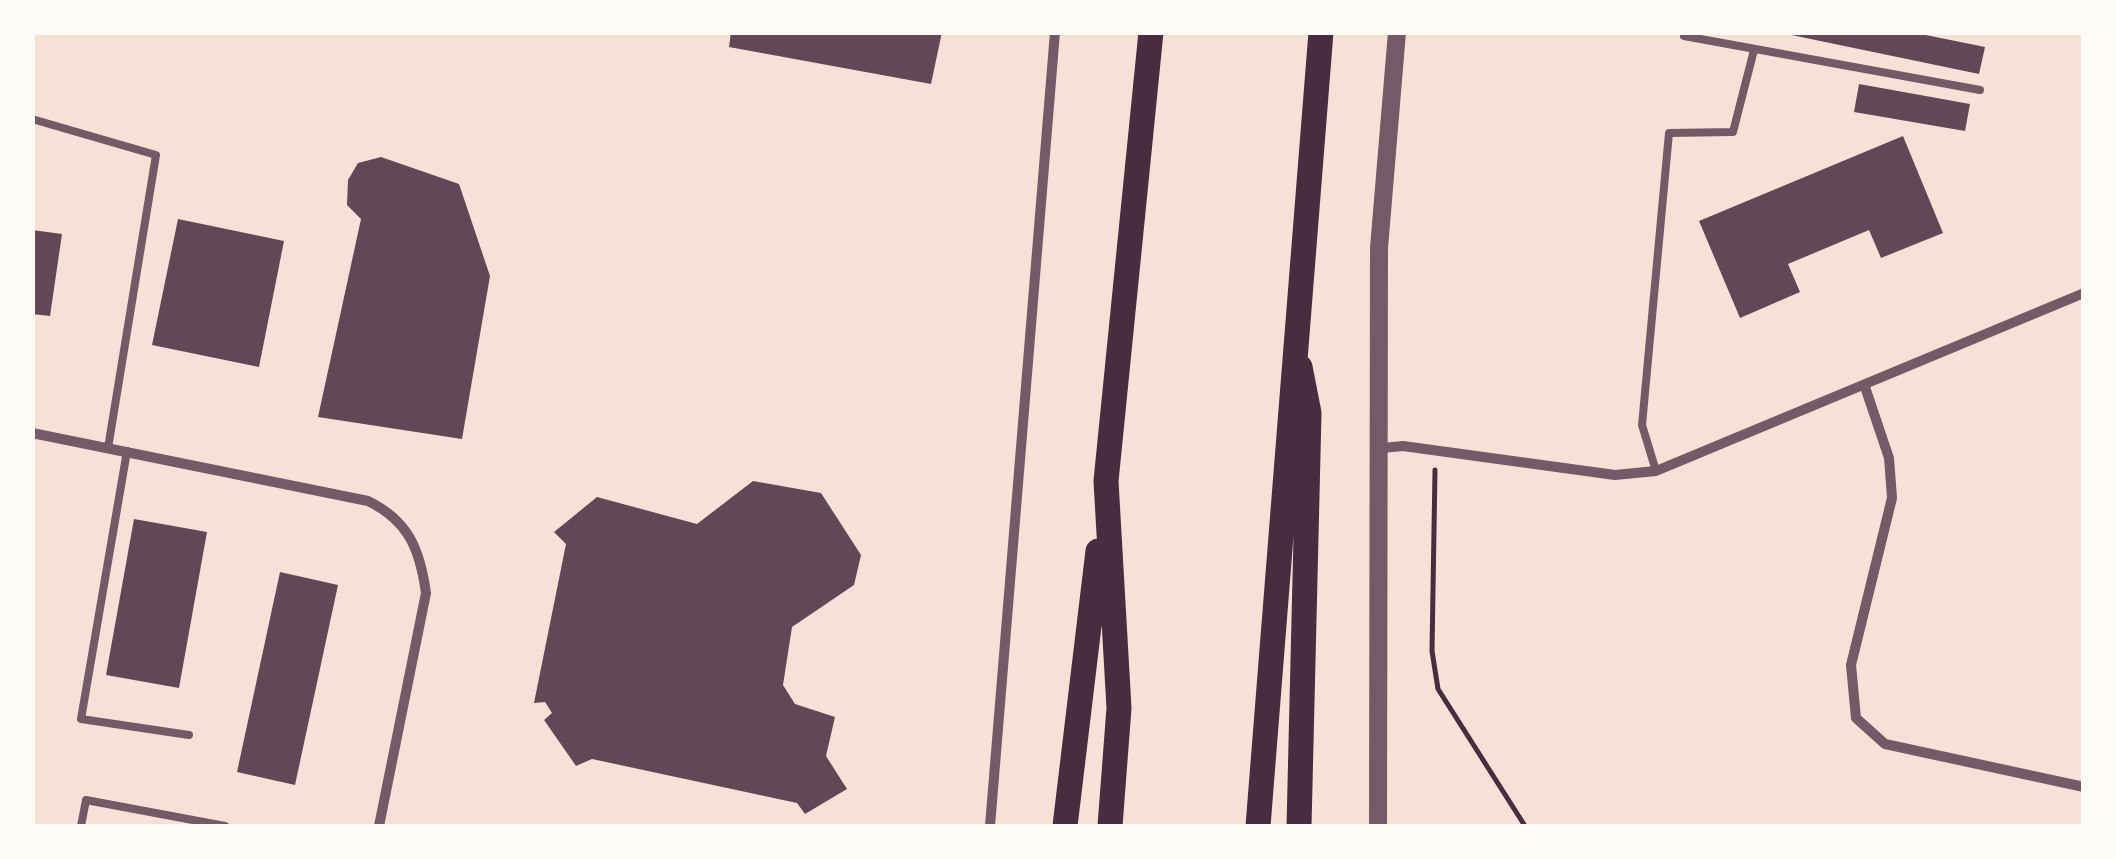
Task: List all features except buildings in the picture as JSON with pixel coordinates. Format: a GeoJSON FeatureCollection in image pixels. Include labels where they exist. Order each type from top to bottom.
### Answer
{"type":"FeatureCollection","features":[{"type":"Feature","properties":{"kind":"highway"},"geometry":{"type":"LineString","coordinates":[[1065,826],[1106,482],[1152,32]]}},
{"type":"Feature","properties":{"kind":"highway"},"geometry":{"type":"LineString","coordinates":[[1258,826],[1294,334],[1321,32]]}},
{"type":"Feature","properties":{"kind":"highway"},"geometry":{"type":"LineString","coordinates":[[1294,334],[1309,413],[1299,826]]}},
{"type":"Feature","properties":{"kind":"highway"},"geometry":{"type":"LineString","coordinates":[[1106,482],[1119,708],[1110,826]]}},
{"type":"Feature","properties":{"kind":"street"},"geometry":{"type":"LineString","coordinates":[[990,826],[1055,32]]}},
{"type":"Feature","properties":{"kind":"street"},"geometry":{"type":"LineString","coordinates":[[1378,826],[1377,522],[1382,448],[1379,248],[1397,32]]}},
{"type":"Feature","properties":{"kind":"street"},"geometry":{"type":"LineString","coordinates":[[1382,448],[1435,450],[1615,475],[1656,471],[2084,293]]}},
{"type":"Feature","properties":{"kind":"street"},"geometry":{"type":"LineString","coordinates":[[1865,387],[1888,458],[1892,498],[1851,665],[1856,718],[1885,744],[2084,787]]}},
{"type":"Feature","properties":{"kind":"street"},"geometry":{"type":"LineString","coordinates":[[32,432],[368,501],[390,512],[410,534],[421,556],[426,593],[380,826]]}},
{"type":"Feature","properties":{"kind":"lane"},"geometry":{"type":"LineString","coordinates":[[1684,36],[1980,90]]}},
{"type":"Feature","properties":{"kind":"lane"},"geometry":{"type":"LineString","coordinates":[[1656,471],[1642,425],[1670,133],[1733,132],[1754,50]]}},
{"type":"Feature","properties":{"kind":"lane"},"geometry":{"type":"LineString","coordinates":[[32,119],[156,154],[108,448]]}},
{"type":"Feature","properties":{"kind":"lane"},"geometry":{"type":"LineString","coordinates":[[127,451],[81,719],[189,735]]}},
{"type":"Feature","properties":{"kind":"lane"},"geometry":{"type":"LineString","coordinates":[[81,826],[86,800],[225,826]]}},
{"type":"Feature","properties":{"kind":"path"},"geometry":{"type":"LineString","coordinates":[[1435,450],[1432,651],[1438,690],[1526,826]]}}]}
